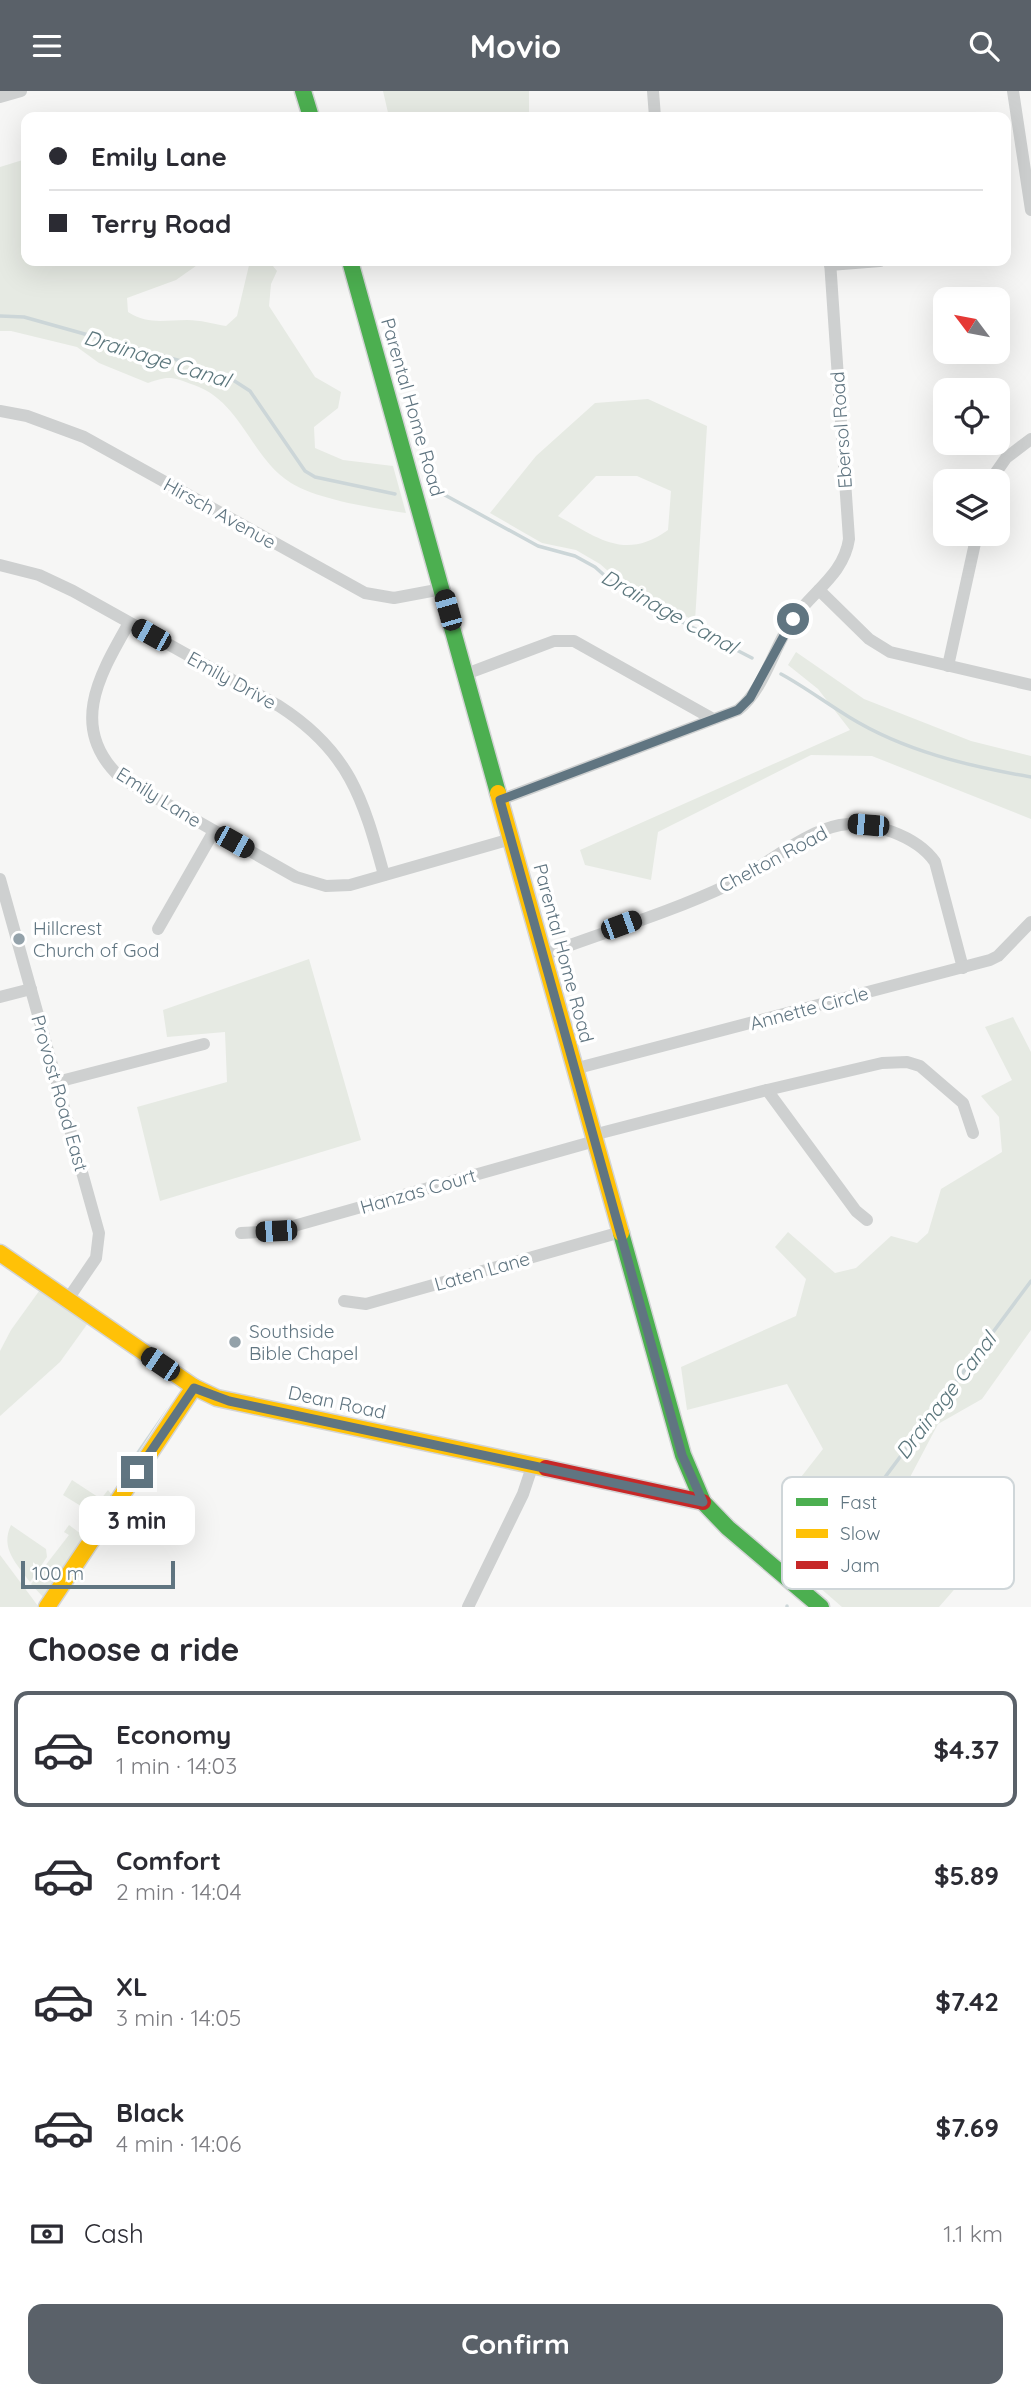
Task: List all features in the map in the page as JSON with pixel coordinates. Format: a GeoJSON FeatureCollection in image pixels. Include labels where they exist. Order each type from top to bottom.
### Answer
{"type":"FeatureCollection","features":[{"type":"Feature","properties":{"kind":"street"},"geometry":{"type":"LineString","coordinates":[[0,97],[21,91]]}},
{"type":"Feature","properties":{"kind":"street"},"geometry":{"type":"LineString","coordinates":[[303,91],[309,112]]}},
{"type":"Feature","properties":{"kind":"street"},"geometry":{"type":"LineString","coordinates":[[653,91],[655,112]]}},
{"type":"Feature","properties":{"kind":"street"},"geometry":{"type":"LineString","coordinates":[[1013,91],[1031,210]]}},
{"type":"Feature","properties":{"kind":"street","name":"Parental Home Road"},"geometry":{"type":"LineString","coordinates":[[351,266],[682,1455],[703,1502],[728,1528],[782,1574]]}},
{"type":"Feature","properties":{"kind":"street","name":"Ebersol Road"},"geometry":{"type":"LineString","coordinates":[[819,590],[844,559],[849,539],[830,266]]}},
{"type":"Feature","properties":{"kind":"street","name":"Hirsch Avenue"},"geometry":{"type":"LineString","coordinates":[[0,411],[27,416],[84,437],[365,593],[394,598],[442,589]]}},
{"type":"Feature","properties":{"kind":"street"},"geometry":{"type":"LineString","coordinates":[[998,469],[1006,458],[1031,439]]}},
{"type":"Feature","properties":{"kind":"street"},"geometry":{"type":"LineString","coordinates":[[948,666],[974,546]]}},
{"type":"Feature","properties":{"kind":"street","name":"Emily Drive"},"geometry":{"type":"LineString","coordinates":[[0,565],[58,583],[279,706],[324,741],[358,790],[384,875]]}},
{"type":"Feature","properties":{"kind":"street"},"geometry":{"type":"LineString","coordinates":[[500,800],[744,705],[793,619],[819,590],[880,646],[901,656],[1031,685]]}},
{"type":"Feature","properties":{"kind":"street","name":"Emily Lane"},"geometry":{"type":"LineString","coordinates":[[129,623],[96,687],[92,716],[97,743],[110,768],[121,778],[214,831],[314,884],[350,885],[511,839]]}},
{"type":"Feature","properties":{"kind":"street"},"geometry":{"type":"LineString","coordinates":[[466,674],[554,641],[574,641],[713,719]]}},
{"type":"Feature","properties":{"kind":"street","name":"Chelton Road"},"geometry":{"type":"LineString","coordinates":[[543,955],[725,887],[814,835],[852,824],[868,825],[909,839],[928,851],[935,862],[963,968]]}},
{"type":"Feature","properties":{"kind":"street"},"geometry":{"type":"LineString","coordinates":[[158,929],[214,831]]}},
{"type":"Feature","properties":{"kind":"street","name":"Provost Road East"},"geometry":{"type":"LineString","coordinates":[[0,879],[100,1241],[96,1258],[68,1299]]}},
{"type":"Feature","properties":{"kind":"street","name":"Annette Circle"},"geometry":{"type":"LineString","coordinates":[[574,1069],[963,968],[999,955],[1031,922]]}},
{"type":"Feature","properties":{"kind":"street"},"geometry":{"type":"LineString","coordinates":[[0,997],[31,989]]}},
{"type":"Feature","properties":{"kind":"street"},"geometry":{"type":"LineString","coordinates":[[57,1082],[204,1044]]}},
{"type":"Feature","properties":{"kind":"street","name":"Hanzas Court"},"geometry":{"type":"LineString","coordinates":[[241,1233],[276,1231],[767,1090],[883,1063],[907,1062],[920,1066],[963,1103],[973,1133]]}},
{"type":"Feature","properties":{"kind":"street"},"geometry":{"type":"LineString","coordinates":[[767,1090],[856,1211],[867,1220]]}},
{"type":"Feature","properties":{"kind":"street","name":"Laten Lane"},"geometry":{"type":"LineString","coordinates":[[344,1301],[366,1304],[621,1232]]}},
{"type":"Feature","properties":{"kind":"street","name":"Dean Road"},"geometry":{"type":"LineString","coordinates":[[0,1253],[194,1388],[229,1401],[703,1502]]}},
{"type":"Feature","properties":{"kind":"street"},"geometry":{"type":"LineString","coordinates":[[47,1607],[194,1388]]}},
{"type":"Feature","properties":{"kind":"street"},"geometry":{"type":"LineString","coordinates":[[468,1607],[523,1494],[532,1467]]}},
{"type":"Feature","properties":{"kind":"street","name":"Parental Home Road"},"geometry":{"type":"LineString","coordinates":[[800,1589],[821,1607]]}},
{"type":"Feature","properties":{"kind":"shaded area"},"geometry":{"type":"Polygon","coordinates":[[[383,91],[529,91],[529,112],[388,112],[383,91]]]}},
{"type":"Feature","properties":{"kind":"shaded area"},"geometry":{"type":"Polygon","coordinates":[[[21,161],[21,266],[196,266],[176,280],[127,298],[128,312],[143,319],[192,320],[226,326],[237,316],[249,266],[273,266],[277,271],[271,284],[269,306],[315,377],[341,392],[338,408],[314,427],[315,448],[343,460],[393,466],[406,513],[331,499],[291,483],[265,459],[224,404],[194,385],[171,378],[148,383],[99,363],[77,347],[11,331],[0,331],[0,167],[21,161]]]}},
{"type":"Feature","properties":{"kind":"shaded area"},"geometry":{"type":"Polygon","coordinates":[[[648,399],[707,426],[695,621],[624,585],[600,564],[576,550],[542,543],[490,513],[536,456],[595,403],[648,399]],[[596,476],[558,516],[612,543],[638,544],[653,539],[668,530],[671,491],[637,476],[596,476]]]}},
{"type":"Feature","properties":{"kind":"shaded area"},"geometry":{"type":"Polygon","coordinates":[[[796,652],[864,699],[971,741],[1031,756],[1031,819],[872,756],[811,755],[658,832],[651,880],[585,865],[580,850],[850,730],[818,689],[788,665],[796,652]]]}},
{"type":"Feature","properties":{"kind":"shaded area"},"geometry":{"type":"Polygon","coordinates":[[[309,959],[361,1140],[160,1201],[137,1107],[227,1082],[225,1032],[167,1037],[163,1010],[309,959]]]}},
{"type":"Feature","properties":{"kind":"shaded area"},"geometry":{"type":"Polygon","coordinates":[[[1013,1017],[1031,1052],[1031,1330],[982,1399],[938,1424],[910,1477],[801,1477],[823,1449],[787,1384],[687,1410],[681,1367],[796,1316],[806,1279],[775,1247],[788,1232],[835,1273],[856,1268],[891,1236],[917,1243],[928,1233],[941,1189],[1002,1152],[999,1117],[981,1096],[1012,1080],[985,1027],[1013,1017]]]}},
{"type":"Feature","properties":{"kind":"shaded area"},"geometry":{"type":"Polygon","coordinates":[[[42,1287],[88,1323],[60,1362],[0,1416],[0,1351],[11,1330],[42,1287]]]}},
{"type":"Feature","properties":{"kind":"shaded area"},"geometry":{"type":"Polygon","coordinates":[[[169,1405],[122,1478],[119,1477],[169,1405]]]}},
{"type":"Feature","properties":{"kind":"shaded area"},"geometry":{"type":"Polygon","coordinates":[[[72,1480],[101,1499],[108,1490],[112,1495],[92,1526],[84,1519],[89,1511],[63,1495],[72,1480]]]}},
{"type":"Feature","properties":{"kind":"shaded area"},"geometry":{"type":"Polygon","coordinates":[[[11,1525],[46,1549],[47,1557],[30,1582],[8,1548],[11,1525]]]}},
{"type":"Feature","properties":{"kind":"shaded area"},"geometry":{"type":"Polygon","coordinates":[[[69,1525],[85,1537],[44,1598],[31,1584],[69,1535],[64,1532],[69,1525]]]}},
{"type":"Feature","properties":{"kind":"shaded area"},"geometry":{"type":"Polygon","coordinates":[[[0,1555],[38,1606],[37,1607],[0,1607],[0,1555]]]}},
{"type":"Feature","properties":{"kind":"shaded area"},"geometry":{"type":"Polygon","coordinates":[[[821,1589],[955,1589],[939,1607],[842,1607],[821,1589]]]}},
{"type":"Feature","properties":{"kind":"waterway","name":"Drainage Canal"},"geometry":{"type":"LineString","coordinates":[[0,316],[24,317],[188,363],[233,380],[250,391],[305,471],[315,477],[395,494]]}},
{"type":"Feature","properties":{"kind":"waterway","name":"Drainage Canal"},"geometry":{"type":"LineString","coordinates":[[435,493],[443,494],[538,546],[575,556],[595,567],[622,591],[752,658]]}},
{"type":"Feature","properties":{"kind":"waterway","name":"Drainage Canal"},"geometry":{"type":"LineString","coordinates":[[781,674],[849,717],[892,739],[937,756],[1031,777]]}},
{"type":"Feature","properties":{"kind":"waterway","name":"Drainage Canal"},"geometry":{"type":"LineString","coordinates":[[885,1477],[1031,1281]]}},
{"type":"Feature","properties":{"kind":"traffic: fast"},"geometry":{"type":"LineString","coordinates":[[303,91],[309,112]]}},
{"type":"Feature","properties":{"kind":"traffic: fast"},"geometry":{"type":"LineString","coordinates":[[351,266],[498,793]]}},
{"type":"Feature","properties":{"kind":"traffic: fast"},"geometry":{"type":"LineString","coordinates":[[621,1233],[683,1455],[703,1502],[728,1528],[782,1574]]}},
{"type":"Feature","properties":{"kind":"traffic: fast"},"geometry":{"type":"LineString","coordinates":[[800,1589],[821,1607]]}},
{"type":"Feature","properties":{"kind":"traffic: slow"},"geometry":{"type":"LineString","coordinates":[[498,793],[621,1233]]}},
{"type":"Feature","properties":{"kind":"traffic: slow"},"geometry":{"type":"LineString","coordinates":[[0,1253],[194,1387],[217,1398],[546,1468]]}},
{"type":"Feature","properties":{"kind":"traffic: slow"},"geometry":{"type":"LineString","coordinates":[[47,1607],[194,1387]]}},
{"type":"Feature","properties":{"kind":"traffic: jam"},"geometry":{"type":"LineString","coordinates":[[546,1468],[703,1502]]}},
{"type":"Feature","properties":{"kind":"place","name":"Hillcrest Church of God"},"geometry":{"type":"Point","coordinates":[19,939]}},
{"type":"Feature","properties":{"kind":"place","name":"Southside Bible Chapel"},"geometry":{"type":"Point","coordinates":[235,1342]}},
{"type":"Feature","properties":{"kind":"route"},"geometry":{"type":"LineString","coordinates":[[137,1472],[194,1388],[229,1401],[703,1502],[682,1455],[500,800],[738,710],[750,698],[793,619]]}}]}
